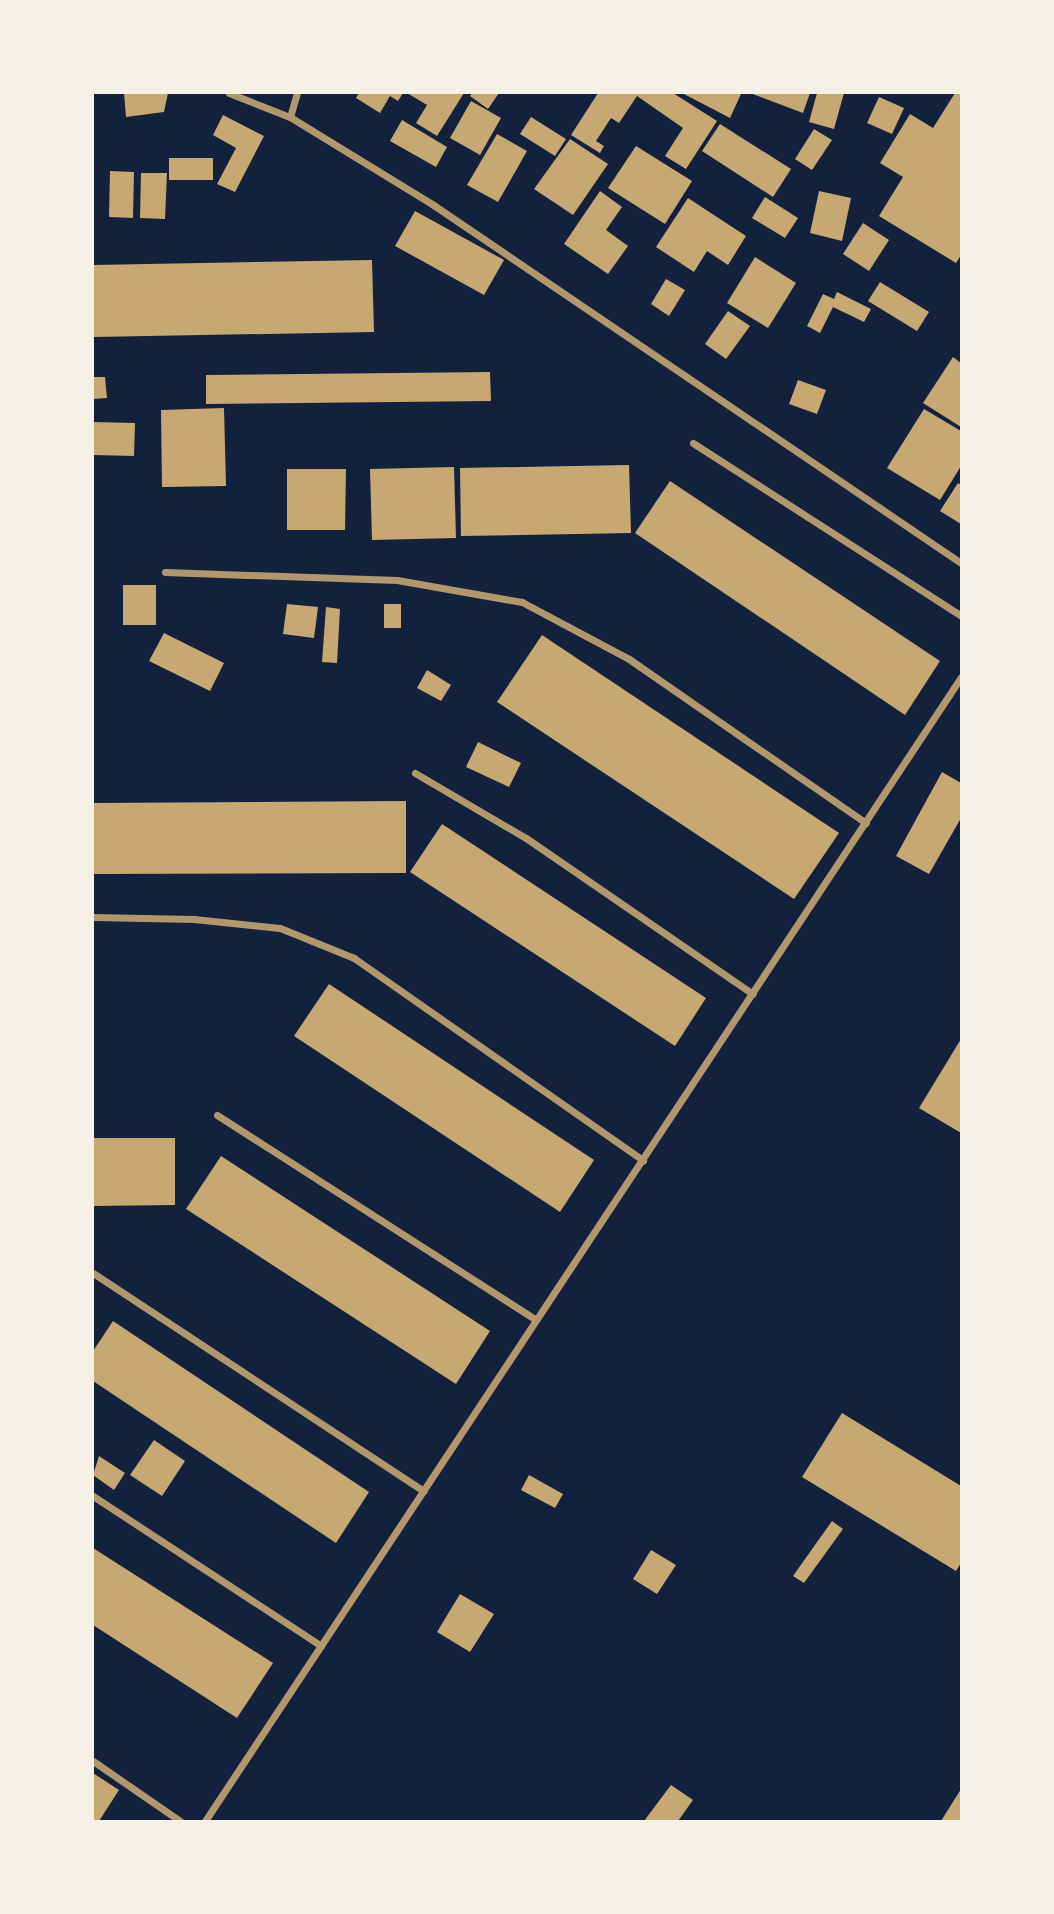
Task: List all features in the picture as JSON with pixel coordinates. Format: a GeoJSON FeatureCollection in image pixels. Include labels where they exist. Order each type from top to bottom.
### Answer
{"type":"FeatureCollection","features":[{"type":"Feature","properties":{"kind":"street"},"geometry":{"type":"LineString","coordinates":[[229,93],[290,117],[585,304],[961,563]]}},
{"type":"Feature","properties":{"kind":"street"},"geometry":{"type":"LineString","coordinates":[[290,117],[296,93]]}},
{"type":"Feature","properties":{"kind":"street"},"geometry":{"type":"LineString","coordinates":[[693,443],[961,616]]}},
{"type":"Feature","properties":{"kind":"street"},"geometry":{"type":"LineString","coordinates":[[165,572],[397,580],[522,602],[629,659],[866,823]]}},
{"type":"Feature","properties":{"kind":"street"},"geometry":{"type":"LineString","coordinates":[[205,1821],[961,677]]}},
{"type":"Feature","properties":{"kind":"street"},"geometry":{"type":"LineString","coordinates":[[415,773],[526,838],[752,994]]}},
{"type":"Feature","properties":{"kind":"street"},"geometry":{"type":"LineString","coordinates":[[93,917],[194,919],[280,928],[355,958],[643,1160]]}},
{"type":"Feature","properties":{"kind":"street"},"geometry":{"type":"LineString","coordinates":[[217,1115],[536,1320]]}},
{"type":"Feature","properties":{"kind":"street"},"geometry":{"type":"LineString","coordinates":[[93,1273],[423,1491]]}},
{"type":"Feature","properties":{"kind":"street"},"geometry":{"type":"LineString","coordinates":[[93,1496],[321,1646]]}},
{"type":"Feature","properties":{"kind":"street"},"geometry":{"type":"LineString","coordinates":[[93,1761],[180,1821]]}},
{"type":"Feature","properties":{"kind":"building"},"geometry":{"type":"Polygon","coordinates":[[[124,93],[168,93],[164,112],[126,117],[124,93]]]}},
{"type":"Feature","properties":{"kind":"building"},"geometry":{"type":"Polygon","coordinates":[[[359,93],[403,93],[398,101],[390,96],[380,113],[356,98],[359,93]]]}},
{"type":"Feature","properties":{"kind":"building"},"geometry":{"type":"Polygon","coordinates":[[[407,93],[464,93],[437,136],[416,123],[427,105],[407,93]]]}},
{"type":"Feature","properties":{"kind":"building"},"geometry":{"type":"Polygon","coordinates":[[[472,93],[499,93],[488,109],[470,96],[472,93]]]}},
{"type":"Feature","properties":{"kind":"building"},"geometry":{"type":"Polygon","coordinates":[[[598,93],[673,93],[717,121],[686,169],[665,156],[683,128],[637,96],[619,123],[611,118],[596,141],[604,146],[600,153],[571,135],[598,93]]]}},
{"type":"Feature","properties":{"kind":"building"},"geometry":{"type":"Polygon","coordinates":[[[682,93],[737,93],[741,94],[730,118],[682,93]]]}},
{"type":"Feature","properties":{"kind":"building"},"geometry":{"type":"Polygon","coordinates":[[[750,93],[810,93],[803,113],[750,93]]]}},
{"type":"Feature","properties":{"kind":"building"},"geometry":{"type":"Polygon","coordinates":[[[817,93],[844,93],[834,129],[809,122],[817,93]]]}},
{"type":"Feature","properties":{"kind":"building"},"geometry":{"type":"Polygon","coordinates":[[[955,93],[961,93],[961,255],[956,263],[879,216],[903,177],[880,163],[910,114],[933,128],[955,93]]]}},
{"type":"Feature","properties":{"kind":"building"},"geometry":{"type":"Polygon","coordinates":[[[879,97],[904,108],[892,134],[867,123],[879,97]]]}},
{"type":"Feature","properties":{"kind":"building"},"geometry":{"type":"Polygon","coordinates":[[[471,101],[501,118],[480,155],[450,138],[471,101]]]}},
{"type":"Feature","properties":{"kind":"building"},"geometry":{"type":"Polygon","coordinates":[[[223,115],[264,136],[235,192],[217,184],[236,148],[213,135],[223,115]]]}},
{"type":"Feature","properties":{"kind":"building"},"geometry":{"type":"Polygon","coordinates":[[[531,117],[566,139],[555,156],[520,134],[531,117]]]}},
{"type":"Feature","properties":{"kind":"building"},"geometry":{"type":"Polygon","coordinates":[[[402,120],[447,147],[436,167],[390,141],[402,120]]]}},
{"type":"Feature","properties":{"kind":"building"},"geometry":{"type":"Polygon","coordinates":[[[720,124],[791,169],[773,197],[702,151],[720,124]]]}},
{"type":"Feature","properties":{"kind":"building"},"geometry":{"type":"Polygon","coordinates":[[[814,129],[832,140],[812,170],[795,159],[814,129]]]}},
{"type":"Feature","properties":{"kind":"building"},"geometry":{"type":"Polygon","coordinates":[[[497,134],[527,151],[498,202],[467,185],[497,134]]]}},
{"type":"Feature","properties":{"kind":"building"},"geometry":{"type":"Polygon","coordinates":[[[570,139],[608,164],[573,215],[534,189],[570,139]]]}},
{"type":"Feature","properties":{"kind":"building"},"geometry":{"type":"Polygon","coordinates":[[[636,146],[692,181],[665,224],[608,188],[636,146]]]}},
{"type":"Feature","properties":{"kind":"building"},"geometry":{"type":"Polygon","coordinates":[[[169,158],[213,158],[213,180],[169,180],[169,158]]]}},
{"type":"Feature","properties":{"kind":"building"},"geometry":{"type":"Polygon","coordinates":[[[110,171],[134,172],[133,218],[109,217],[110,171]]]}},
{"type":"Feature","properties":{"kind":"building"},"geometry":{"type":"Polygon","coordinates":[[[141,173],[167,173],[165,219],[140,218],[141,173]]]}},
{"type":"Feature","properties":{"kind":"building"},"geometry":{"type":"Polygon","coordinates":[[[600,191],[622,207],[606,230],[628,246],[608,274],[564,244],[600,191]]]}},
{"type":"Feature","properties":{"kind":"building"},"geometry":{"type":"Polygon","coordinates":[[[819,191],[851,198],[842,241],[810,233],[819,191]]]}},
{"type":"Feature","properties":{"kind":"building"},"geometry":{"type":"Polygon","coordinates":[[[765,197],[798,218],[785,238],[752,218],[765,197]]]}},
{"type":"Feature","properties":{"kind":"building"},"geometry":{"type":"Polygon","coordinates":[[[688,198],[746,236],[728,265],[707,251],[694,272],[656,247],[688,198]]]}},
{"type":"Feature","properties":{"kind":"building"},"geometry":{"type":"Polygon","coordinates":[[[415,211],[504,260],[484,295],[395,246],[415,211]]]}},
{"type":"Feature","properties":{"kind":"building"},"geometry":{"type":"Polygon","coordinates":[[[863,223],[889,240],[869,271],[843,254],[863,223]]]}},
{"type":"Feature","properties":{"kind":"building"},"geometry":{"type":"Polygon","coordinates":[[[755,257],[796,283],[768,328],[727,303],[755,257]]]}},
{"type":"Feature","properties":{"kind":"building"},"geometry":{"type":"Polygon","coordinates":[[[372,260],[374,332],[93,337],[93,265],[372,260]]]}},
{"type":"Feature","properties":{"kind":"building"},"geometry":{"type":"Polygon","coordinates":[[[666,279],[685,290],[669,316],[651,304],[666,279]]]}},
{"type":"Feature","properties":{"kind":"building"},"geometry":{"type":"Polygon","coordinates":[[[880,282],[929,312],[917,331],[868,301],[880,282]]]}},
{"type":"Feature","properties":{"kind":"building"},"geometry":{"type":"Polygon","coordinates":[[[837,292],[871,309],[864,322],[833,307],[820,333],[807,326],[823,294],[834,299],[837,292]]]}},
{"type":"Feature","properties":{"kind":"building"},"geometry":{"type":"Polygon","coordinates":[[[728,311],[750,326],[726,359],[705,344],[728,311]]]}},
{"type":"Feature","properties":{"kind":"building"},"geometry":{"type":"Polygon","coordinates":[[[953,357],[961,363],[961,427],[923,403],[953,357]]]}},
{"type":"Feature","properties":{"kind":"building"},"geometry":{"type":"Polygon","coordinates":[[[490,372],[491,401],[206,404],[206,375],[490,372]]]}},
{"type":"Feature","properties":{"kind":"building"},"geometry":{"type":"Polygon","coordinates":[[[93,377],[105,377],[107,398],[93,399],[93,377]]]}},
{"type":"Feature","properties":{"kind":"building"},"geometry":{"type":"Polygon","coordinates":[[[798,380],[826,390],[817,414],[789,404],[798,380]]]}},
{"type":"Feature","properties":{"kind":"building"},"geometry":{"type":"Polygon","coordinates":[[[224,408],[226,486],[162,487],[161,410],[224,408]]]}},
{"type":"Feature","properties":{"kind":"building"},"geometry":{"type":"Polygon","coordinates":[[[924,409],[961,431],[961,466],[940,500],[887,468],[924,409]]]}},
{"type":"Feature","properties":{"kind":"building"},"geometry":{"type":"Polygon","coordinates":[[[93,422],[135,423],[134,456],[93,455],[93,422]]]}},
{"type":"Feature","properties":{"kind":"building"},"geometry":{"type":"Polygon","coordinates":[[[629,465],[631,533],[461,536],[460,468],[629,465]]]}},
{"type":"Feature","properties":{"kind":"building"},"geometry":{"type":"Polygon","coordinates":[[[454,467],[456,538],[372,540],[370,469],[454,467]]]}},
{"type":"Feature","properties":{"kind":"building"},"geometry":{"type":"Polygon","coordinates":[[[287,469],[346,469],[345,530],[287,530],[287,469]]]}},
{"type":"Feature","properties":{"kind":"building"},"geometry":{"type":"Polygon","coordinates":[[[670,481],[940,661],[905,715],[635,533],[670,481]]]}},
{"type":"Feature","properties":{"kind":"building"},"geometry":{"type":"Polygon","coordinates":[[[958,483],[961,485],[961,524],[940,511],[958,483]]]}},
{"type":"Feature","properties":{"kind":"building"},"geometry":{"type":"Polygon","coordinates":[[[123,585],[156,585],[156,625],[123,625],[123,585]]]}},
{"type":"Feature","properties":{"kind":"building"},"geometry":{"type":"Polygon","coordinates":[[[287,604],[318,607],[314,638],[283,634],[287,604]]]}},
{"type":"Feature","properties":{"kind":"building"},"geometry":{"type":"Polygon","coordinates":[[[384,604],[401,604],[401,628],[384,628],[384,604]]]}},
{"type":"Feature","properties":{"kind":"building"},"geometry":{"type":"Polygon","coordinates":[[[326,607],[340,609],[337,663],[322,662],[326,607]]]}},
{"type":"Feature","properties":{"kind":"building"},"geometry":{"type":"Polygon","coordinates":[[[164,633],[224,663],[210,691],[149,661],[164,633]]]}},
{"type":"Feature","properties":{"kind":"building"},"geometry":{"type":"Polygon","coordinates":[[[542,635],[839,833],[794,899],[497,702],[542,635]]]}},
{"type":"Feature","properties":{"kind":"building"},"geometry":{"type":"Polygon","coordinates":[[[427,670],[451,685],[441,701],[417,688],[427,670]]]}},
{"type":"Feature","properties":{"kind":"building"},"geometry":{"type":"Polygon","coordinates":[[[478,742],[521,763],[509,787],[466,767],[478,742]]]}},
{"type":"Feature","properties":{"kind":"building"},"geometry":{"type":"Polygon","coordinates":[[[942,772],[961,783],[961,818],[929,874],[896,856],[942,772]]]}},
{"type":"Feature","properties":{"kind":"building"},"geometry":{"type":"Polygon","coordinates":[[[406,801],[406,873],[93,874],[93,803],[406,801]]]}},
{"type":"Feature","properties":{"kind":"building"},"geometry":{"type":"Polygon","coordinates":[[[442,824],[706,998],[675,1046],[410,872],[442,824]]]}},
{"type":"Feature","properties":{"kind":"building"},"geometry":{"type":"Polygon","coordinates":[[[329,984],[594,1160],[560,1212],[294,1036],[329,984]]]}},
{"type":"Feature","properties":{"kind":"building"},"geometry":{"type":"Polygon","coordinates":[[[961,1039],[961,1133],[919,1108],[961,1039]]]}},
{"type":"Feature","properties":{"kind":"building"},"geometry":{"type":"Polygon","coordinates":[[[93,1138],[175,1138],[175,1205],[93,1206],[93,1138]]]}},
{"type":"Feature","properties":{"kind":"building"},"geometry":{"type":"Polygon","coordinates":[[[221,1156],[490,1331],[456,1384],[186,1209],[221,1156]]]}},
{"type":"Feature","properties":{"kind":"building"},"geometry":{"type":"Polygon","coordinates":[[[113,1321],[369,1492],[336,1543],[93,1381],[93,1351],[113,1321]]]}},
{"type":"Feature","properties":{"kind":"building"},"geometry":{"type":"Polygon","coordinates":[[[842,1413],[961,1486],[961,1563],[956,1571],[802,1477],[842,1413]]]}},
{"type":"Feature","properties":{"kind":"building"},"geometry":{"type":"Polygon","coordinates":[[[154,1440],[185,1461],[162,1496],[130,1475],[154,1440]]]}},
{"type":"Feature","properties":{"kind":"building"},"geometry":{"type":"Polygon","coordinates":[[[99,1456],[125,1473],[114,1490],[93,1475],[99,1456]]]}},
{"type":"Feature","properties":{"kind":"building"},"geometry":{"type":"Polygon","coordinates":[[[529,1475],[563,1494],[555,1508],[521,1490],[529,1475]]]}},
{"type":"Feature","properties":{"kind":"building"},"geometry":{"type":"Polygon","coordinates":[[[832,1521],[843,1529],[804,1583],[793,1576],[832,1521]]]}},
{"type":"Feature","properties":{"kind":"building"},"geometry":{"type":"Polygon","coordinates":[[[93,1548],[273,1663],[237,1718],[93,1625],[93,1548]]]}},
{"type":"Feature","properties":{"kind":"building"},"geometry":{"type":"Polygon","coordinates":[[[651,1550],[676,1565],[657,1594],[633,1579],[651,1550]]]}},
{"type":"Feature","properties":{"kind":"building"},"geometry":{"type":"Polygon","coordinates":[[[460,1594],[494,1614],[470,1652],[437,1632],[460,1594]]]}},
{"type":"Feature","properties":{"kind":"building"},"geometry":{"type":"Polygon","coordinates":[[[93,1773],[119,1790],[99,1821],[93,1821],[93,1773]]]}},
{"type":"Feature","properties":{"kind":"building"},"geometry":{"type":"Polygon","coordinates":[[[671,1785],[693,1800],[678,1821],[644,1821],[671,1785]]]}},
{"type":"Feature","properties":{"kind":"building"},"geometry":{"type":"Polygon","coordinates":[[[961,1789],[961,1821],[941,1821],[961,1789]]]}}]}
